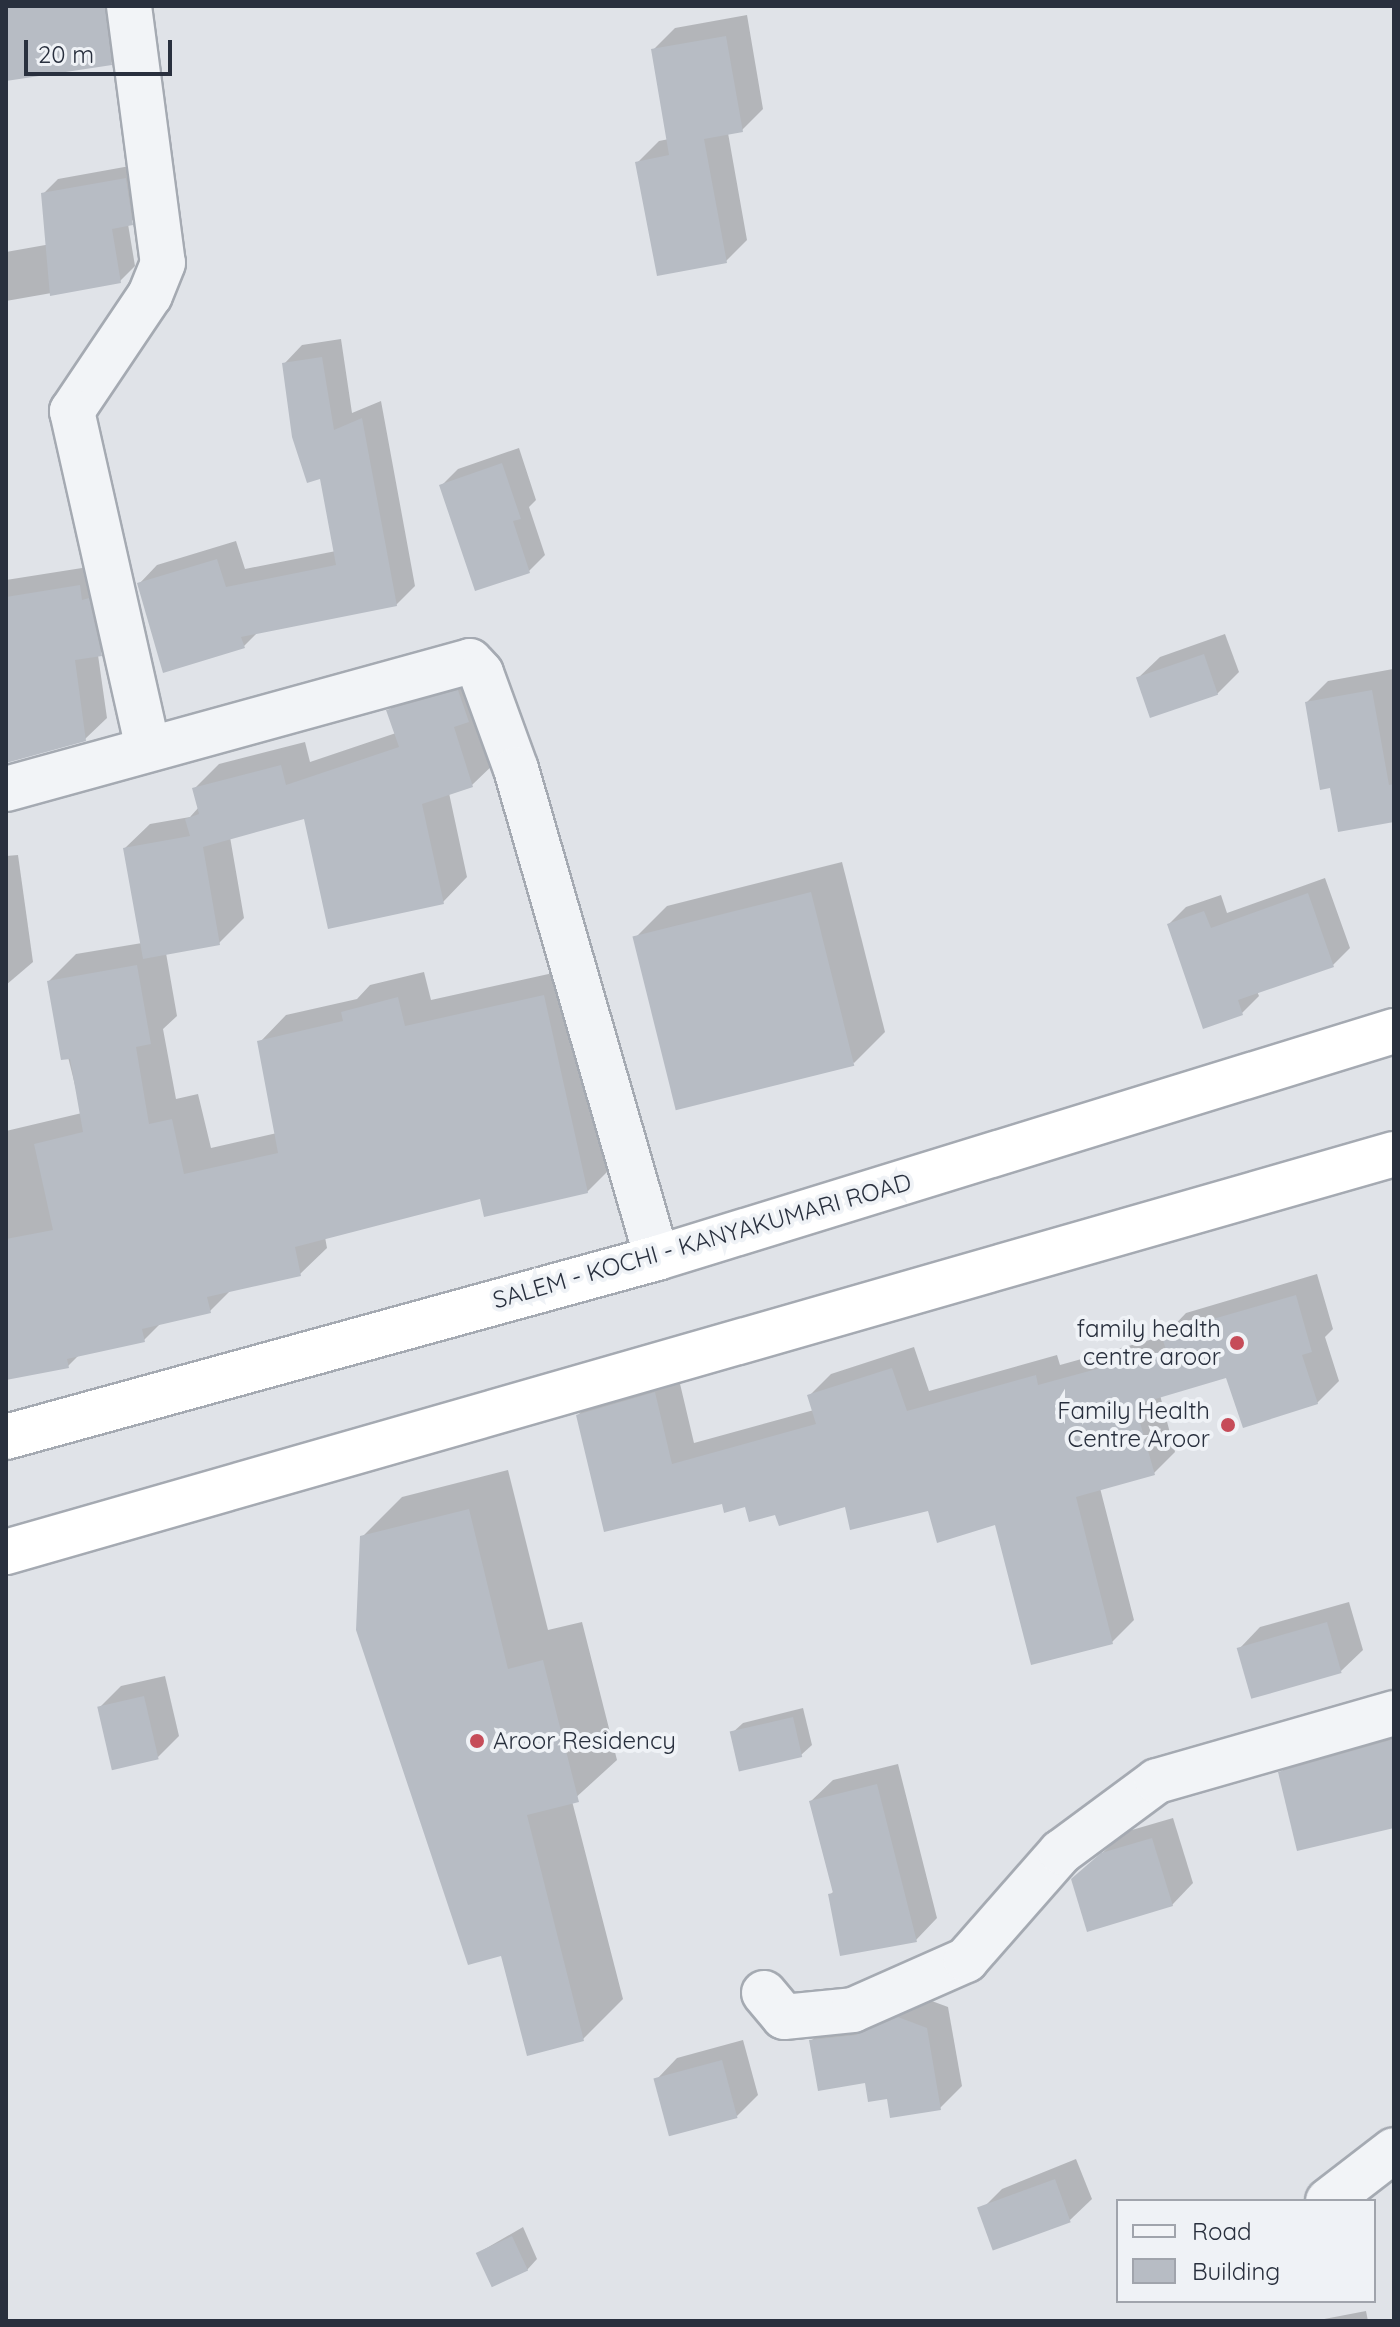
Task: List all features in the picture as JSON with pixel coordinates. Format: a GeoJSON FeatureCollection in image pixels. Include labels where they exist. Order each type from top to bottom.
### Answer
{"type":"FeatureCollection","features":[{"type":"Feature","properties":{"kind":"highway","name":"SALEM - KOCHI - KANYAKUMARI ROAD"},"geometry":{"type":"LineString","coordinates":[[6,1437],[657,1258],[1394,1031]]}},
{"type":"Feature","properties":{"kind":"highway"},"geometry":{"type":"LineString","coordinates":[[6,1552],[1394,1154]]}},
{"type":"Feature","properties":{"kind":"street"},"geometry":{"type":"LineString","coordinates":[[129,6],[163,263],[150,295],[72,411],[148,748]]}},
{"type":"Feature","properties":{"kind":"street"},"geometry":{"type":"LineString","coordinates":[[6,789],[470,661],[481,673],[516,769],[657,1258]]}},
{"type":"Feature","properties":{"kind":"street"},"geometry":{"type":"LineString","coordinates":[[764,1993],[784,2017],[853,2010],[952,1967],[966,1960],[1061,1852],[1157,1781],[1394,1713]]}},
{"type":"Feature","properties":{"kind":"street"},"geometry":{"type":"LineString","coordinates":[[1331,2199],[1394,2150]]}},
{"type":"Feature","properties":{"kind":"building"},"geometry":{"type":"Polygon","coordinates":[[[6,6],[105,6],[112,65],[6,81],[6,6]]]}},
{"type":"Feature","properties":{"kind":"building"},"geometry":{"type":"Polygon","coordinates":[[[726,36],[743,132],[704,139],[727,263],[657,276],[635,162],[669,155],[651,49],[726,36]]]}},
{"type":"Feature","properties":{"kind":"building"},"geometry":{"type":"Polygon","coordinates":[[[126,178],[133,225],[112,229],[121,283],[50,296],[41,193],[126,178]]]}},
{"type":"Feature","properties":{"kind":"building"},"geometry":{"type":"Polygon","coordinates":[[[322,357],[334,430],[362,418],[397,606],[241,637],[245,648],[163,673],[137,583],[217,559],[226,587],[336,565],[320,479],[307,483],[292,437],[282,363],[322,357]]]}},
{"type":"Feature","properties":{"kind":"building"},"geometry":{"type":"Polygon","coordinates":[[[502,463],[521,519],[513,521],[530,573],[475,591],[439,485],[502,463]]]}},
{"type":"Feature","properties":{"kind":"building"},"geometry":{"type":"Polygon","coordinates":[[[80,585],[82,600],[89,598],[102,656],[75,660],[86,741],[6,763],[6,597],[80,585]]]}},
{"type":"Feature","properties":{"kind":"building"},"geometry":{"type":"Polygon","coordinates":[[[1204,654],[1218,695],[1150,718],[1136,677],[1204,654]]]}},
{"type":"Feature","properties":{"kind":"building"},"geometry":{"type":"Polygon","coordinates":[[[458,690],[469,722],[454,727],[473,787],[422,804],[444,904],[328,929],[304,819],[203,847],[220,945],[143,959],[123,848],[190,836],[185,819],[199,814],[192,788],[281,765],[286,785],[399,747],[386,710],[458,690]]]}},
{"type":"Feature","properties":{"kind":"building"},"geometry":{"type":"Polygon","coordinates":[[[1372,690],[1389,785],[1394,784],[1394,822],[1338,832],[1330,788],[1320,790],[1305,702],[1372,690]]]}},
{"type":"Feature","properties":{"kind":"building"},"geometry":{"type":"Polygon","coordinates":[[[811,892],[854,1066],[676,1110],[632,937],[811,892]]]}},
{"type":"Feature","properties":{"kind":"building"},"geometry":{"type":"Polygon","coordinates":[[[1308,893],[1334,967],[1238,1000],[1243,1015],[1203,1029],[1167,924],[1204,911],[1211,928],[1308,893]]]}},
{"type":"Feature","properties":{"kind":"building"},"geometry":{"type":"Polygon","coordinates":[[[137,965],[151,1044],[136,1047],[149,1124],[172,1119],[184,1174],[278,1153],[257,1041],[343,1021],[341,1012],[398,997],[405,1026],[544,995],[588,1193],[484,1217],[480,1199],[295,1247],[301,1276],[207,1297],[211,1313],[142,1329],[145,1342],[67,1359],[69,1368],[6,1380],[6,1239],[53,1230],[34,1144],[83,1132],[70,1059],[61,1060],[47,981],[137,965]]]}},
{"type":"Feature","properties":{"kind":"building"},"geometry":{"type":"Polygon","coordinates":[[[1296,1295],[1312,1352],[1302,1355],[1318,1404],[1243,1428],[1226,1378],[1135,1405],[1155,1475],[1076,1497],[1113,1644],[1031,1665],[995,1525],[937,1543],[928,1511],[850,1530],[845,1507],[779,1526],[775,1515],[749,1522],[745,1507],[724,1513],[722,1504],[604,1532],[576,1415],[655,1392],[672,1464],[816,1424],[807,1395],[892,1368],[907,1411],[1036,1375],[1038,1385],[1166,1350],[1161,1334],[1296,1295]]]}},
{"type":"Feature","properties":{"kind":"building","name":"Aroor Residency"},"geometry":{"type":"Polygon","coordinates":[[[469,1509],[508,1669],[543,1660],[579,1802],[527,1815],[584,2041],[527,2056],[501,1956],[468,1965],[356,1630],[360,1536],[469,1509]]]}},
{"type":"Feature","properties":{"kind":"building"},"geometry":{"type":"Polygon","coordinates":[[[1327,1622],[1342,1673],[1251,1699],[1237,1648],[1327,1622]]]}},
{"type":"Feature","properties":{"kind":"building"},"geometry":{"type":"Polygon","coordinates":[[[144,1696],[159,1759],[112,1770],[97,1707],[144,1696]]]}},
{"type":"Feature","properties":{"kind":"building"},"geometry":{"type":"Polygon","coordinates":[[[793,1717],[802,1757],[739,1772],[730,1732],[793,1717]]]}},
{"type":"Feature","properties":{"kind":"building"},"geometry":{"type":"Polygon","coordinates":[[[1394,1739],[1394,1828],[1297,1851],[1278,1772],[1394,1739]]]}},
{"type":"Feature","properties":{"kind":"building"},"geometry":{"type":"Polygon","coordinates":[[[877,1784],[917,1942],[840,1956],[828,1894],[833,1893],[809,1801],[877,1784]]]}},
{"type":"Feature","properties":{"kind":"building"},"geometry":{"type":"Polygon","coordinates":[[[1152,1838],[1173,1906],[1087,1932],[1071,1879],[1101,1853],[1152,1838]]]}},
{"type":"Feature","properties":{"kind":"building"},"geometry":{"type":"Polygon","coordinates":[[[898,2017],[927,2028],[941,2110],[890,2118],[887,2099],[868,2102],[865,2083],[818,2091],[809,2040],[856,2035],[898,2017]]]}},
{"type":"Feature","properties":{"kind":"building"},"geometry":{"type":"Polygon","coordinates":[[[722,2060],[738,2118],[669,2136],[653,2078],[722,2060]]]}},
{"type":"Feature","properties":{"kind":"building"},"geometry":{"type":"Polygon","coordinates":[[[1055,2179],[1071,2222],[993,2251],[977,2207],[1055,2179]]]}},
{"type":"Feature","properties":{"kind":"building"},"geometry":{"type":"Polygon","coordinates":[[[512,2236],[528,2270],[492,2287],[476,2253],[512,2236]]]}},
{"type":"Feature","properties":{"kind":"place","name":"family health centre aroor"},"geometry":{"type":"Point","coordinates":[1237,1343]}},
{"type":"Feature","properties":{"kind":"place","name":"Family Health Centre Aroor"},"geometry":{"type":"Point","coordinates":[1228,1425]}},
{"type":"Feature","properties":{"kind":"place","name":"Aroor Residency"},"geometry":{"type":"Point","coordinates":[477,1741]}}]}
